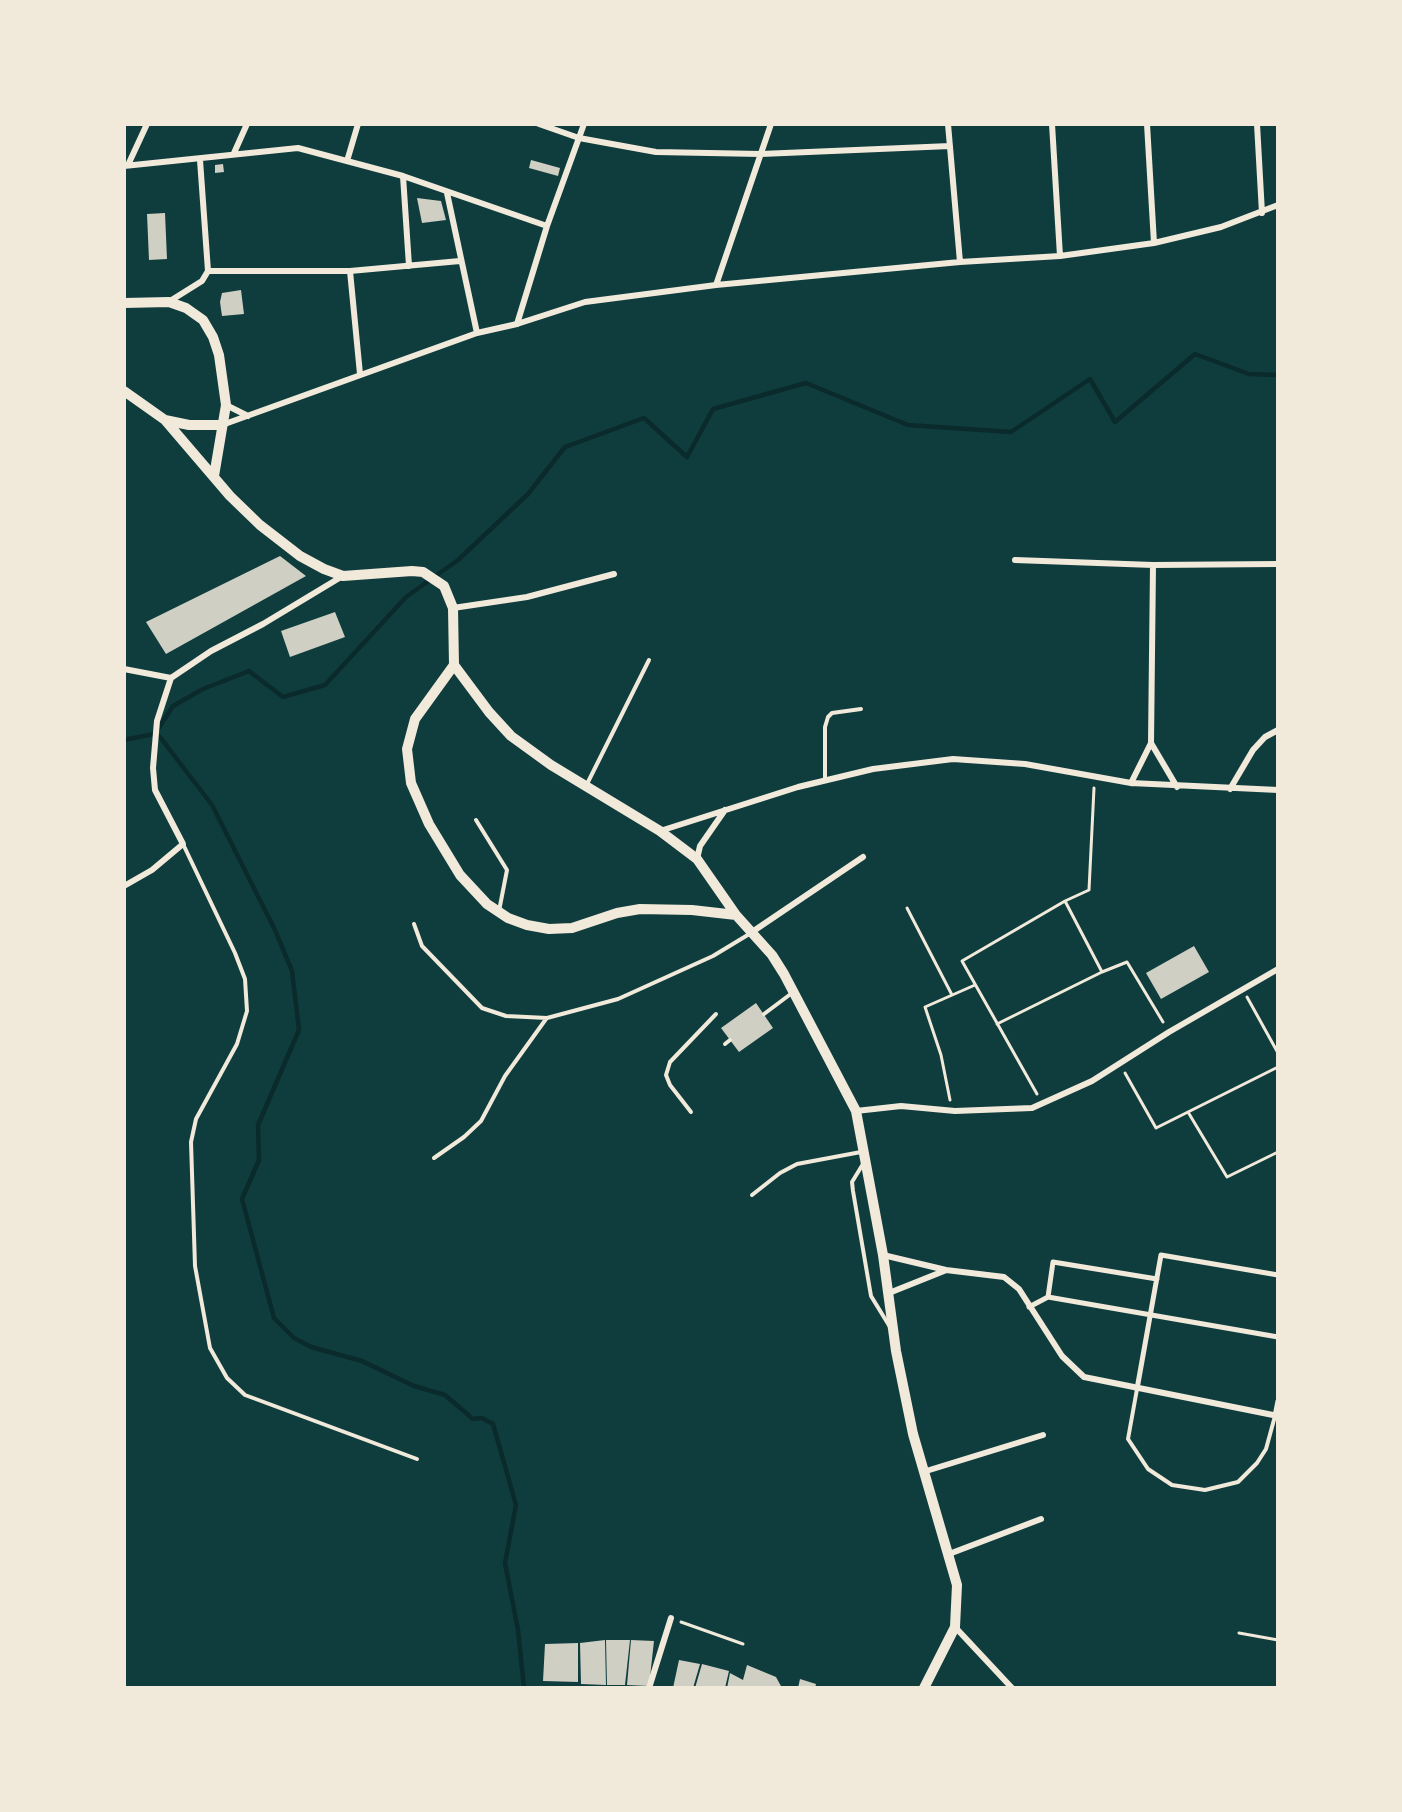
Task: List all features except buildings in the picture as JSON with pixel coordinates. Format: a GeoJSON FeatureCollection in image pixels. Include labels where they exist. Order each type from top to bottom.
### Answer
{"type":"FeatureCollection","features":[{"type":"Feature","properties":{"kind":"main road"},"geometry":{"type":"LineString","coordinates":[[124,303],[169,302],[186,308],[203,320],[213,337],[219,356],[226,405],[214,476]]}},
{"type":"Feature","properties":{"kind":"main road"},"geometry":{"type":"LineString","coordinates":[[124,391],[165,420],[230,496],[260,525],[300,556],[343,576],[423,572],[444,586],[453,608],[454,665],[489,712],[511,736],[586,786],[660,831],[697,859],[736,915],[772,956],[794,992],[856,1111],[883,1255],[893,1333],[923,1472],[957,1584],[955,1627],[924,1688]]}},
{"type":"Feature","properties":{"kind":"main road"},"geometry":{"type":"LineString","coordinates":[[165,420],[189,425],[222,425]]}},
{"type":"Feature","properties":{"kind":"main road"},"geometry":{"type":"LineString","coordinates":[[454,665],[416,718],[407,749],[411,783],[429,824],[470,888],[503,915],[527,926],[549,930],[572,928],[640,909],[692,910],[736,915]]}},
{"type":"Feature","properties":{"kind":"street"},"geometry":{"type":"LineString","coordinates":[[126,166],[147,124]]}},
{"type":"Feature","properties":{"kind":"street"},"geometry":{"type":"LineString","coordinates":[[234,153],[247,124]]}},
{"type":"Feature","properties":{"kind":"street"},"geometry":{"type":"LineString","coordinates":[[347,161],[358,124]]}},
{"type":"Feature","properties":{"kind":"street"},"geometry":{"type":"LineString","coordinates":[[540,124],[579,138],[656,152],[761,154],[950,146]]}},
{"type":"Feature","properties":{"kind":"street"},"geometry":{"type":"LineString","coordinates":[[517,324],[547,226],[584,124]]}},
{"type":"Feature","properties":{"kind":"street"},"geometry":{"type":"LineString","coordinates":[[716,285],[771,124]]}},
{"type":"Feature","properties":{"kind":"street"},"geometry":{"type":"LineString","coordinates":[[948,124],[960,262]]}},
{"type":"Feature","properties":{"kind":"street"},"geometry":{"type":"LineString","coordinates":[[1052,124],[1060,256]]}},
{"type":"Feature","properties":{"kind":"street"},"geometry":{"type":"LineString","coordinates":[[1147,124],[1154,243]]}},
{"type":"Feature","properties":{"kind":"street"},"geometry":{"type":"LineString","coordinates":[[1257,124],[1262,213]]}},
{"type":"Feature","properties":{"kind":"street"},"geometry":{"type":"LineString","coordinates":[[126,166],[298,148],[403,176],[547,226]]}},
{"type":"Feature","properties":{"kind":"street"},"geometry":{"type":"LineString","coordinates":[[169,302],[202,280],[208,271],[200,160]]}},
{"type":"Feature","properties":{"kind":"street"},"geometry":{"type":"LineString","coordinates":[[403,176],[409,266]]}},
{"type":"Feature","properties":{"kind":"street"},"geometry":{"type":"LineString","coordinates":[[447,193],[477,333]]}},
{"type":"Feature","properties":{"kind":"street"},"geometry":{"type":"LineString","coordinates":[[222,425],[477,333],[517,324],[585,302],[716,285],[960,262],[1060,256],[1154,243],[1221,227],[1278,205]]}},
{"type":"Feature","properties":{"kind":"street"},"geometry":{"type":"LineString","coordinates":[[208,271],[350,271],[460,261]]}},
{"type":"Feature","properties":{"kind":"street"},"geometry":{"type":"LineString","coordinates":[[350,271],[360,374]]}},
{"type":"Feature","properties":{"kind":"street"},"geometry":{"type":"LineString","coordinates":[[226,405],[248,417]]}},
{"type":"Feature","properties":{"kind":"street"},"geometry":{"type":"LineString","coordinates":[[1015,560],[1153,565],[1278,564]]}},
{"type":"Feature","properties":{"kind":"street"},"geometry":{"type":"LineString","coordinates":[[1131,783],[1151,743],[1153,565]]}},
{"type":"Feature","properties":{"kind":"street"},"geometry":{"type":"LineString","coordinates":[[453,608],[527,597],[614,574]]}},
{"type":"Feature","properties":{"kind":"street"},"geometry":{"type":"LineString","coordinates":[[124,886],[152,870],[183,844],[155,790],[153,768],[157,721],[171,678],[211,651],[263,624],[343,576]]}},
{"type":"Feature","properties":{"kind":"street"},"geometry":{"type":"LineString","coordinates":[[124,669],[171,678]]}},
{"type":"Feature","properties":{"kind":"street"},"geometry":{"type":"LineString","coordinates":[[1230,789],[1253,750],[1265,736],[1278,730]]}},
{"type":"Feature","properties":{"kind":"street"},"geometry":{"type":"LineString","coordinates":[[1151,743],[1177,787]]}},
{"type":"Feature","properties":{"kind":"street"},"geometry":{"type":"LineString","coordinates":[[660,831],[825,780],[903,764],[953,759],[1024,764],[1131,783],[1177,787],[1278,790]]}},
{"type":"Feature","properties":{"kind":"street"},"geometry":{"type":"LineString","coordinates":[[697,859],[700,846],[726,809]]}},
{"type":"Feature","properties":{"kind":"street"},"geometry":{"type":"LineString","coordinates":[[752,932],[863,857]]}},
{"type":"Feature","properties":{"kind":"street"},"geometry":{"type":"LineString","coordinates":[[856,1111],[901,1106],[954,1111],[1032,1108],[1092,1081],[1169,1032],[1278,969]]}},
{"type":"Feature","properties":{"kind":"street"},"geometry":{"type":"LineString","coordinates":[[883,1255],[946,1270],[1004,1277],[1019,1289],[1062,1356],[1084,1377],[1276,1416],[1278,1401]]}},
{"type":"Feature","properties":{"kind":"street"},"geometry":{"type":"LineString","coordinates":[[1137,1389],[1161,1255],[1278,1275]]}},
{"type":"Feature","properties":{"kind":"street"},"geometry":{"type":"LineString","coordinates":[[1048,1297],[1053,1262],[1157,1279]]}},
{"type":"Feature","properties":{"kind":"street"},"geometry":{"type":"LineString","coordinates":[[889,1293],[904,1285],[946,1270]]}},
{"type":"Feature","properties":{"kind":"street"},"geometry":{"type":"LineString","coordinates":[[1029,1307],[1048,1297],[1278,1336]]}},
{"type":"Feature","properties":{"kind":"street"},"geometry":{"type":"LineString","coordinates":[[923,1472],[1043,1435]]}},
{"type":"Feature","properties":{"kind":"street"},"geometry":{"type":"LineString","coordinates":[[949,1554],[1041,1519]]}},
{"type":"Feature","properties":{"kind":"street"},"geometry":{"type":"LineString","coordinates":[[650,1688],[671,1618]]}},
{"type":"Feature","properties":{"kind":"street"},"geometry":{"type":"LineString","coordinates":[[955,1627],[1012,1688]]}},
{"type":"Feature","properties":{"kind":"lane"},"geometry":{"type":"LineString","coordinates":[[586,786],[649,660]]}},
{"type":"Feature","properties":{"kind":"lane"},"geometry":{"type":"LineString","coordinates":[[825,780],[825,727],[828,717],[832,713],[861,709]]}},
{"type":"Feature","properties":{"kind":"lane"},"geometry":{"type":"LineString","coordinates":[[476,820],[507,870],[503,915]]}},
{"type":"Feature","properties":{"kind":"lane"},"geometry":{"type":"LineString","coordinates":[[183,844],[236,953],[245,979],[247,1011],[237,1044],[196,1119],[191,1142],[195,1266],[210,1348],[226,1378],[245,1395],[417,1459]]}},
{"type":"Feature","properties":{"kind":"lane"},"geometry":{"type":"LineString","coordinates":[[414,924],[422,946],[482,1008],[506,1016],[547,1018],[618,999],[713,956],[752,932]]}},
{"type":"Feature","properties":{"kind":"lane"},"geometry":{"type":"LineString","coordinates":[[764,1014],[794,992]]}},
{"type":"Feature","properties":{"kind":"lane"},"geometry":{"type":"LineString","coordinates":[[691,1112],[670,1085],[666,1075],[670,1062],[716,1014]]}},
{"type":"Feature","properties":{"kind":"lane"},"geometry":{"type":"LineString","coordinates":[[434,1158],[464,1137],[481,1121],[509,1069],[547,1018]]}},
{"type":"Feature","properties":{"kind":"lane"},"geometry":{"type":"LineString","coordinates":[[725,1044],[730,1040]]}},
{"type":"Feature","properties":{"kind":"lane"},"geometry":{"type":"LineString","coordinates":[[752,1195],[780,1173],[797,1164],[863,1157],[852,1182],[871,1296],[893,1333]]}},
{"type":"Feature","properties":{"kind":"lane"},"geometry":{"type":"LineString","coordinates":[[1137,1389],[1128,1439],[1148,1469],[1172,1485],[1205,1490],[1238,1482],[1257,1463],[1266,1449],[1276,1416]]}},
{"type":"Feature","properties":{"kind":"path"},"geometry":{"type":"LineString","coordinates":[[1042,1103],[962,961],[1065,901],[1089,890],[1095,777]]}},
{"type":"Feature","properties":{"kind":"path"},"geometry":{"type":"LineString","coordinates":[[1065,901],[1102,972]]}},
{"type":"Feature","properties":{"kind":"path"},"geometry":{"type":"LineString","coordinates":[[907,908],[952,995]]}},
{"type":"Feature","properties":{"kind":"path"},"geometry":{"type":"LineString","coordinates":[[997,1023],[1127,962],[1169,1032]]}},
{"type":"Feature","properties":{"kind":"path"},"geometry":{"type":"LineString","coordinates":[[954,1111],[941,1055],[925,1007],[975,985]]}},
{"type":"Feature","properties":{"kind":"path"},"geometry":{"type":"LineString","coordinates":[[1244,990],[1278,1053]]}},
{"type":"Feature","properties":{"kind":"path"},"geometry":{"type":"LineString","coordinates":[[1119,1064],[1156,1128],[1278,1067]]}},
{"type":"Feature","properties":{"kind":"path"},"geometry":{"type":"LineString","coordinates":[[1188,1112],[1227,1177],[1278,1152]]}},
{"type":"Feature","properties":{"kind":"path"},"geometry":{"type":"LineString","coordinates":[[671,1618],[743,1644]]}},
{"type":"Feature","properties":{"kind":"path"},"geometry":{"type":"LineString","coordinates":[[1239,1633],[1278,1640]]}},
{"type":"Feature","properties":{"kind":"waterway"},"geometry":{"type":"LineString","coordinates":[[158,729],[173,706],[203,689],[249,671],[283,697],[325,685],[406,597],[458,560],[528,494],[565,447],[644,418],[687,457],[713,409],[806,383],[908,425],[1011,432],[1090,379],[1115,422],[1195,354],[1249,374],[1278,375]]}},
{"type":"Feature","properties":{"kind":"waterway"},"geometry":{"type":"LineString","coordinates":[[124,740],[154,734],[160,737],[212,805],[275,930],[292,971],[299,1030],[258,1125],[259,1160],[242,1199],[274,1318],[294,1338],[311,1347],[362,1361],[414,1386],[445,1395],[473,1419],[482,1418],[493,1424],[516,1505],[505,1563],[518,1630],[524,1688]]}}]}
